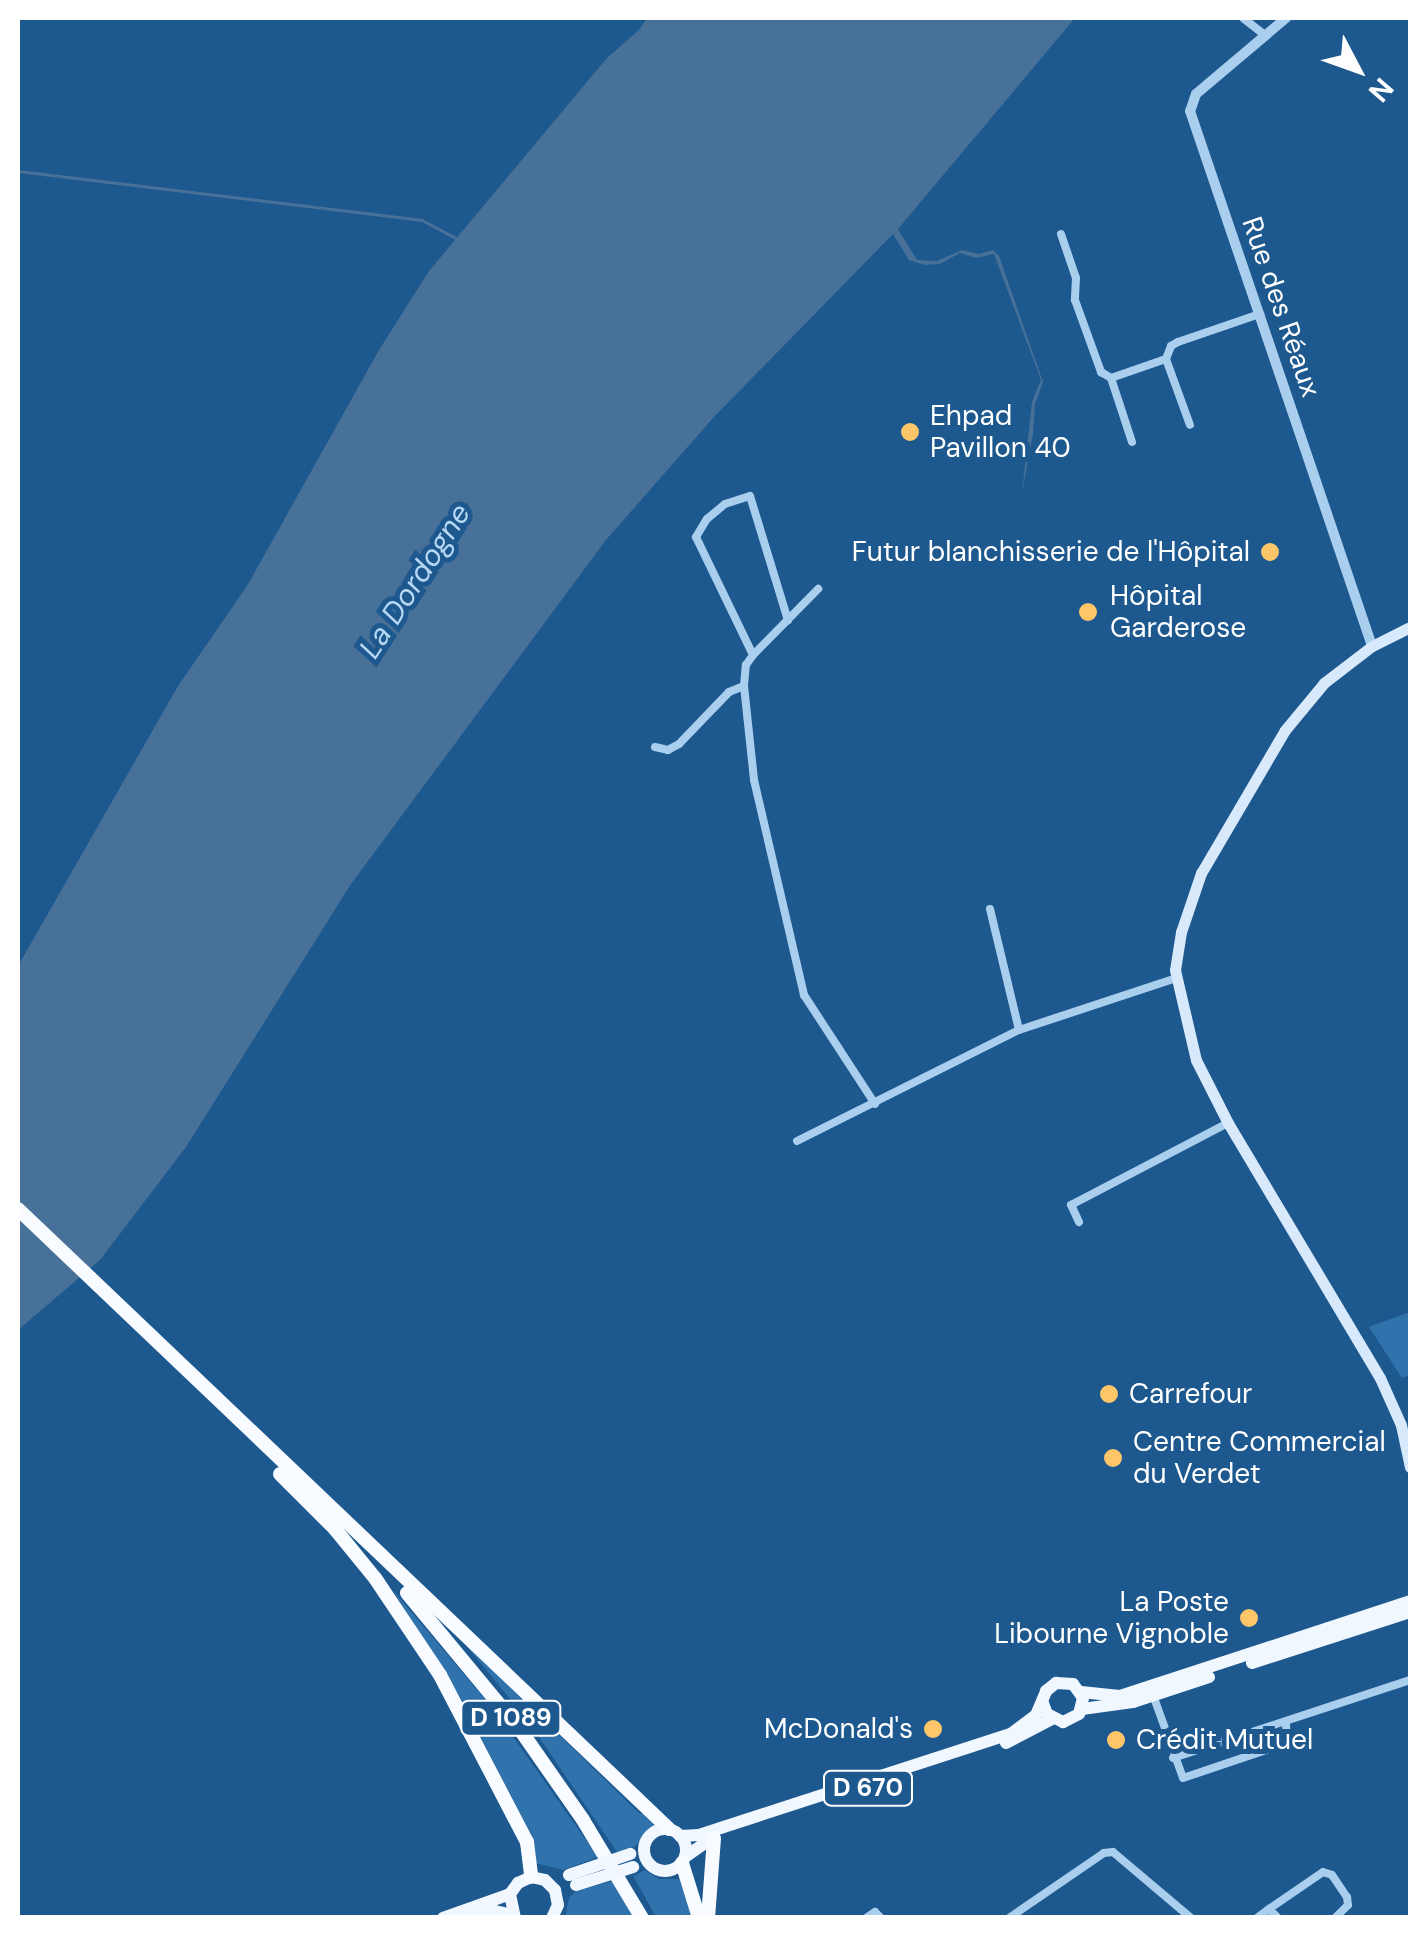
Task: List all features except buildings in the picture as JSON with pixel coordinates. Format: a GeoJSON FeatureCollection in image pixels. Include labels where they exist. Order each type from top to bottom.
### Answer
{"type":"FeatureCollection","features":[{"type":"Feature","properties":{"kind":"highway","name":"D 1089"},"geometry":{"type":"LineString","coordinates":[[18,1209],[98,1290],[358,1535],[522,1730],[642,1918]]}},
{"type":"Feature","properties":{"kind":"highway"},"geometry":{"type":"LineString","coordinates":[[202,1388],[335,1529],[390,1598],[440,1674],[528,1842],[538,1878]]}},
{"type":"Feature","properties":{"kind":"highway"},"geometry":{"type":"LineString","coordinates":[[358,1535],[675,1832]]}},
{"type":"Feature","properties":{"kind":"highway"},"geometry":{"type":"LineString","coordinates":[[708,1918],[714,1838]]}},
{"type":"Feature","properties":{"kind":"highway"},"geometry":{"type":"LineString","coordinates":[[684,1860],[699,1918]]}},
{"type":"Feature","properties":{"kind":"main road"},"geometry":{"type":"LineString","coordinates":[[1410,627],[1372,646],[1310,697],[1235,810],[1192,895],[1177,950],[1176,978],[1196,1060],[1228,1123],[1380,1378],[1401,1425],[1410,1467]]}},
{"type":"Feature","properties":{"kind":"main road"},"geometry":{"type":"LineString","coordinates":[[1410,1601],[1120,1696],[1080,1692],[1068,1682],[1056,1683],[1046,1691],[1043,1703],[1052,1718],[1069,1721],[1082,1709],[1152,1696],[1410,1612]]}},
{"type":"Feature","properties":{"kind":"main road"},"geometry":{"type":"LineString","coordinates":[[1080,1692],[1082,1709]]}},
{"type":"Feature","properties":{"kind":"main road","name":"D 670"},"geometry":{"type":"LineString","coordinates":[[675,1832],[699,1835],[1012,1733],[1036,1715],[1043,1703]]}},
{"type":"Feature","properties":{"kind":"main road","name":"D 670"},"geometry":{"type":"LineString","coordinates":[[684,1860],[714,1838],[1019,1739],[1052,1718]]}},
{"type":"Feature","properties":{"kind":"main road"},"geometry":{"type":"LineString","coordinates":[[443,1918],[510,1894],[518,1883],[538,1878],[573,1880],[646,1855],[656,1832],[675,1832],[684,1860],[665,1871],[646,1855]]}},
{"type":"Feature","properties":{"kind":"main road"},"geometry":{"type":"LineString","coordinates":[[538,1878],[558,1898]]}},
{"type":"Feature","properties":{"kind":"main road"},"geometry":{"type":"LineString","coordinates":[[552,1918],[558,1898],[573,1880]]}},
{"type":"Feature","properties":{"kind":"main road"},"geometry":{"type":"LineString","coordinates":[[471,1918],[494,1911],[514,1916],[510,1894]]}},
{"type":"Feature","properties":{"kind":"street"},"geometry":{"type":"LineString","coordinates":[[1242,18],[1265,35]]}},
{"type":"Feature","properties":{"kind":"street","name":"Rue des Réaux"},"geometry":{"type":"LineString","coordinates":[[1286,18],[1196,94],[1190,111],[1372,646]]}},
{"type":"Feature","properties":{"kind":"street"},"geometry":{"type":"LineString","coordinates":[[1061,234],[1076,278],[1075,300],[1101,372],[1111,378],[1132,442]]}},
{"type":"Feature","properties":{"kind":"street"},"geometry":{"type":"LineString","coordinates":[[1190,425],[1166,359],[1170,346],[1260,314]]}},
{"type":"Feature","properties":{"kind":"street"},"geometry":{"type":"LineString","coordinates":[[1111,378],[1166,359]]}},
{"type":"Feature","properties":{"kind":"street"},"geometry":{"type":"LineString","coordinates":[[753,655],[696,537],[707,519],[725,504],[750,496],[788,620]]}},
{"type":"Feature","properties":{"kind":"street"},"geometry":{"type":"LineString","coordinates":[[818,590],[746,664],[744,686],[754,780],[804,995],[875,1104]]}},
{"type":"Feature","properties":{"kind":"street"},"geometry":{"type":"LineString","coordinates":[[655,748],[668,750],[679,744],[729,692],[744,686]]}},
{"type":"Feature","properties":{"kind":"street"},"geometry":{"type":"LineString","coordinates":[[990,909],[1019,1030]]}},
{"type":"Feature","properties":{"kind":"street"},"geometry":{"type":"LineString","coordinates":[[797,1141],[1019,1030],[1176,978]]}},
{"type":"Feature","properties":{"kind":"street"},"geometry":{"type":"LineString","coordinates":[[1079,1222],[1071,1204],[1228,1123]]}},
{"type":"Feature","properties":{"kind":"street"},"geometry":{"type":"LineString","coordinates":[[1173,1758],[1410,1680]]}},
{"type":"Feature","properties":{"kind":"street"},"geometry":{"type":"LineString","coordinates":[[1152,1696],[1183,1778],[1287,1743],[1286,1722]]}},
{"type":"Feature","properties":{"kind":"street"},"geometry":{"type":"LineString","coordinates":[[1009,1918],[1104,1853],[1113,1852],[1191,1918]]}},
{"type":"Feature","properties":{"kind":"street"},"geometry":{"type":"LineString","coordinates":[[1257,1918],[1322,1872],[1332,1875],[1348,1897],[1348,1905],[1335,1918]]}},
{"type":"Feature","properties":{"kind":"street"},"geometry":{"type":"LineString","coordinates":[[1269,1909],[1278,1918]]}},
{"type":"Feature","properties":{"kind":"street"},"geometry":{"type":"LineString","coordinates":[[866,1918],[875,1912],[881,1918]]}},
{"type":"Feature","properties":{"kind":"shaded area"},"geometry":{"type":"Polygon","coordinates":[[[1410,1312],[1410,1375],[1402,1378],[1369,1327],[1410,1312]]]}},
{"type":"Feature","properties":{"kind":"shaded area"},"geometry":{"type":"Polygon","coordinates":[[[393,1590],[494,1710],[598,1857],[563,1870],[535,1863],[532,1837],[482,1739],[393,1590]]]}},
{"type":"Feature","properties":{"kind":"shaded area"},"geometry":{"type":"Polygon","coordinates":[[[460,1638],[640,1814],[645,1812],[658,1823],[634,1847],[617,1852],[528,1721],[460,1638]]]}},
{"type":"Feature","properties":{"kind":"shaded area"},"geometry":{"type":"Polygon","coordinates":[[[645,1870],[659,1879],[679,1879],[694,1917],[656,1917],[633,1876],[645,1870]]]}},
{"type":"Feature","properties":{"kind":"shaded area"},"geometry":{"type":"Polygon","coordinates":[[[613,1881],[633,1917],[565,1918],[569,1898],[576,1891],[613,1881]]]}},
{"type":"Feature","properties":{"kind":"water","name":"La Dordogne"},"geometry":{"type":"Polygon","coordinates":[[[647,18],[1075,18],[898,229],[917,260],[937,261],[962,250],[979,254],[993,250],[999,256],[1043,382],[1035,404],[1022,493],[1032,402],[1041,380],[994,254],[976,258],[960,253],[940,264],[925,265],[909,260],[893,234],[713,418],[606,540],[351,884],[186,1147],[100,1260],[18,1330],[18,966],[178,686],[247,586],[379,350],[429,271],[606,59],[647,18]]]}},
{"type":"Feature","properties":{"kind":"waterway"},"geometry":{"type":"LineString","coordinates":[[18,171],[422,220],[458,239]]}},
{"type":"Feature","properties":{"kind":"place","name":"Ehpad Pavillon 40"},"geometry":{"type":"Point","coordinates":[910,432]}},
{"type":"Feature","properties":{"kind":"place","name":"Futur blanchisserie de l'Hôpital"},"geometry":{"type":"Point","coordinates":[1270,552]}},
{"type":"Feature","properties":{"kind":"place","name":"Hôpital Garderose"},"geometry":{"type":"Point","coordinates":[1088,612]}},
{"type":"Feature","properties":{"kind":"place","name":"Carrefour"},"geometry":{"type":"Point","coordinates":[1109,1394]}},
{"type":"Feature","properties":{"kind":"place","name":"Centre Commercial du Verdet"},"geometry":{"type":"Point","coordinates":[1113,1458]}},
{"type":"Feature","properties":{"kind":"place","name":"La Poste Libourne Vignoble"},"geometry":{"type":"Point","coordinates":[1249,1618]}},
{"type":"Feature","properties":{"kind":"place","name":"McDonald's"},"geometry":{"type":"Point","coordinates":[933,1729]}},
{"type":"Feature","properties":{"kind":"place","name":"Crédit Mutuel"},"geometry":{"type":"Point","coordinates":[1116,1740]}}]}
